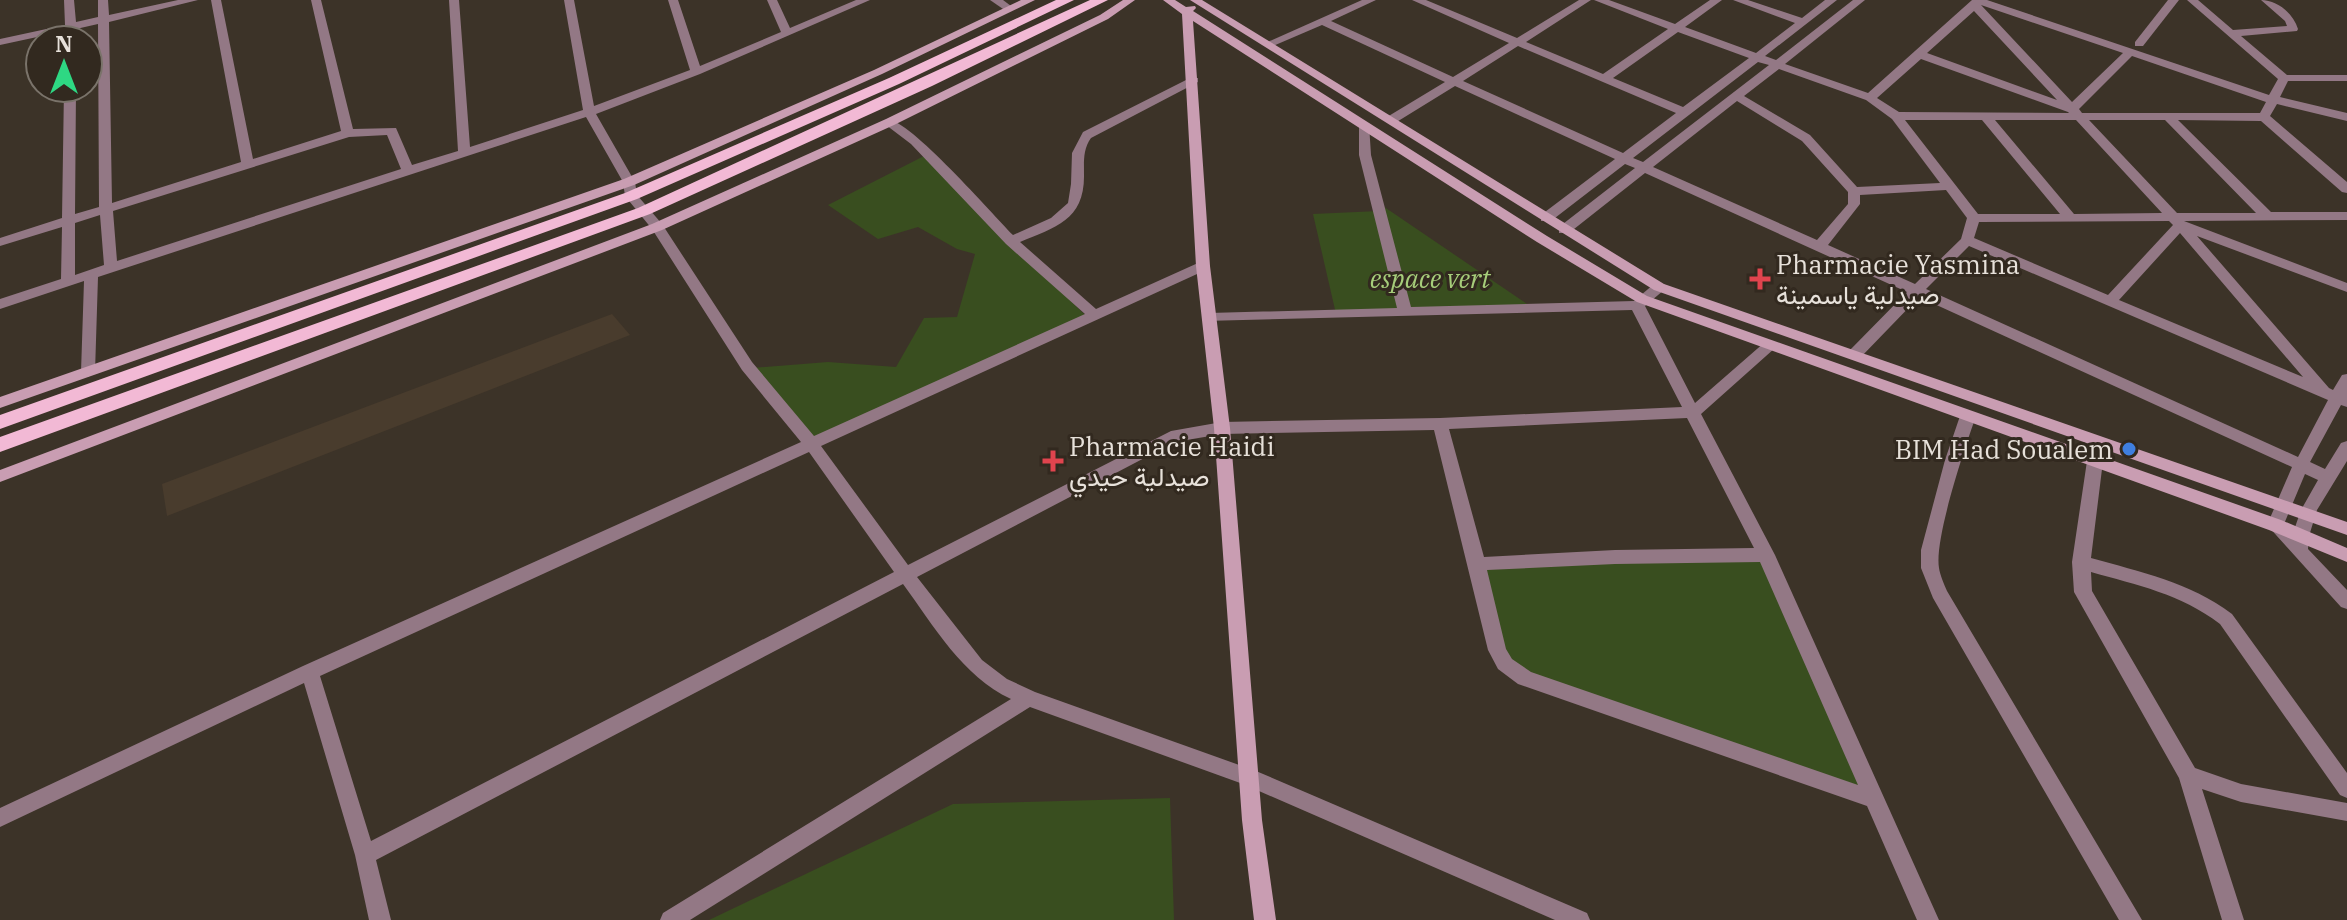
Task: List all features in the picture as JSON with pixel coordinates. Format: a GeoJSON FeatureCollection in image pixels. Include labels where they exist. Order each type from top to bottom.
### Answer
{"type":"FeatureCollection","features":[{"type":"Feature","properties":{"kind":"main road"},"geometry":{"type":"LineString","coordinates":[[0,422],[630,189],[894,81],[1067,0]]}},
{"type":"Feature","properties":{"kind":"main road"},"geometry":{"type":"LineString","coordinates":[[0,445],[644,211],[927,83],[1101,0]]}},
{"type":"Feature","properties":{"kind":"main road"},"geometry":{"type":"LineString","coordinates":[[927,83],[944,94]]}},
{"type":"Feature","properties":{"kind":"street"},"geometry":{"type":"LineString","coordinates":[[69,0],[71,24]]}},
{"type":"Feature","properties":{"kind":"street"},"geometry":{"type":"LineString","coordinates":[[103,0],[106,210],[111,268]]}},
{"type":"Feature","properties":{"kind":"street"},"geometry":{"type":"LineString","coordinates":[[85,24],[193,0]]}},
{"type":"Feature","properties":{"kind":"street"},"geometry":{"type":"LineString","coordinates":[[216,0],[248,165]]}},
{"type":"Feature","properties":{"kind":"street"},"geometry":{"type":"LineString","coordinates":[[316,0],[348,133]]}},
{"type":"Feature","properties":{"kind":"street"},"geometry":{"type":"LineString","coordinates":[[454,0],[464,151]]}},
{"type":"Feature","properties":{"kind":"street"},"geometry":{"type":"LineString","coordinates":[[569,0],[589,112],[630,189],[747,366],[812,445],[975,665],[1000,685],[1028,698],[1249,777],[1579,920]]}},
{"type":"Feature","properties":{"kind":"street"},"geometry":{"type":"LineString","coordinates":[[673,0],[696,72]]}},
{"type":"Feature","properties":{"kind":"street"},"geometry":{"type":"LineString","coordinates":[[772,0],[787,32]]}},
{"type":"Feature","properties":{"kind":"street"},"geometry":{"type":"LineString","coordinates":[[0,304],[589,112],[696,72],[863,0]]}},
{"type":"Feature","properties":{"kind":"street"},"geometry":{"type":"LineString","coordinates":[[995,0],[1010,9]]}},
{"type":"Feature","properties":{"kind":"street"},"geometry":{"type":"LineString","coordinates":[[0,403],[630,189],[1030,0]]}},
{"type":"Feature","properties":{"kind":"street"},"geometry":{"type":"LineString","coordinates":[[0,476],[657,227],[890,122],[1104,17],[1130,0]]}},
{"type":"Feature","properties":{"kind":"street"},"geometry":{"type":"LineString","coordinates":[[1168,0],[1194,4],[1269,44],[1659,287],[2347,529]]}},
{"type":"Feature","properties":{"kind":"street"},"geometry":{"type":"LineString","coordinates":[[1269,44],[1371,0]]}},
{"type":"Feature","properties":{"kind":"street"},"geometry":{"type":"LineString","coordinates":[[1417,0],[1684,112]]}},
{"type":"Feature","properties":{"kind":"street"},"geometry":{"type":"LineString","coordinates":[[1391,120],[1586,0]]}},
{"type":"Feature","properties":{"kind":"street"},"geometry":{"type":"LineString","coordinates":[[1599,0],[1870,98],[1896,116],[1974,218]]}},
{"type":"Feature","properties":{"kind":"street"},"geometry":{"type":"LineString","coordinates":[[1605,78],[1717,0]]}},
{"type":"Feature","properties":{"kind":"street"},"geometry":{"type":"LineString","coordinates":[[1738,0],[1803,22]]}},
{"type":"Feature","properties":{"kind":"street"},"geometry":{"type":"LineString","coordinates":[[1546,218],[1622,157],[1832,0]]}},
{"type":"Feature","properties":{"kind":"street"},"geometry":{"type":"LineString","coordinates":[[1564,230],[1860,0]]}},
{"type":"Feature","properties":{"kind":"street"},"geometry":{"type":"LineString","coordinates":[[2006,0],[2135,48],[2296,103],[2347,117]]}},
{"type":"Feature","properties":{"kind":"street"},"geometry":{"type":"LineString","coordinates":[[2075,113],[2174,0]]}},
{"type":"Feature","properties":{"kind":"street"},"geometry":{"type":"LineString","coordinates":[[2192,0],[2284,78],[2347,78]]}},
{"type":"Feature","properties":{"kind":"street"},"geometry":{"type":"LineString","coordinates":[[2231,33],[2293,29],[2290,20],[2266,0]]}},
{"type":"Feature","properties":{"kind":"street"},"geometry":{"type":"LineString","coordinates":[[1870,98],[1978,1]]}},
{"type":"Feature","properties":{"kind":"street"},"geometry":{"type":"LineString","coordinates":[[1978,1],[2135,48]]}},
{"type":"Feature","properties":{"kind":"street"},"geometry":{"type":"LineString","coordinates":[[1978,1],[2075,113],[2337,398]]}},
{"type":"Feature","properties":{"kind":"street"},"geometry":{"type":"LineString","coordinates":[[1194,4],[1194,80],[1203,266],[1222,428],[1249,777],[1265,920]]}},
{"type":"Feature","properties":{"kind":"street"},"geometry":{"type":"LineString","coordinates":[[1194,4],[1365,127],[1640,302],[1770,345],[2275,525],[2300,543],[2347,602]]}},
{"type":"Feature","properties":{"kind":"street"},"geometry":{"type":"LineString","coordinates":[[1321,21],[2330,478]]}},
{"type":"Feature","properties":{"kind":"street"},"geometry":{"type":"LineString","coordinates":[[0,42],[24,37]]}},
{"type":"Feature","properties":{"kind":"street"},"geometry":{"type":"LineString","coordinates":[[1918,54],[2075,113]]}},
{"type":"Feature","properties":{"kind":"street"},"geometry":{"type":"LineString","coordinates":[[2264,117],[2284,78]]}},
{"type":"Feature","properties":{"kind":"street"},"geometry":{"type":"LineString","coordinates":[[1011,241],[1070,210],[1078,192],[1079,147],[1087,135],[1194,80]]}},
{"type":"Feature","properties":{"kind":"street"},"geometry":{"type":"LineString","coordinates":[[1737,96],[1806,138],[1854,191],[1854,204],[1820,246]]}},
{"type":"Feature","properties":{"kind":"street"},"geometry":{"type":"LineString","coordinates":[[68,282],[70,104]]}},
{"type":"Feature","properties":{"kind":"street"},"geometry":{"type":"LineString","coordinates":[[1896,116],[2075,113],[2264,117],[2347,189]]}},
{"type":"Feature","properties":{"kind":"street"},"geometry":{"type":"LineString","coordinates":[[1985,116],[2071,218]]}},
{"type":"Feature","properties":{"kind":"street"},"geometry":{"type":"LineString","coordinates":[[2168,117],[2268,217]]}},
{"type":"Feature","properties":{"kind":"street"},"geometry":{"type":"LineString","coordinates":[[890,122],[915,141],[1011,241],[1093,314]]}},
{"type":"Feature","properties":{"kind":"street"},"geometry":{"type":"LineString","coordinates":[[1365,127],[1365,155],[1405,312]]}},
{"type":"Feature","properties":{"kind":"street"},"geometry":{"type":"LineString","coordinates":[[0,242],[348,133],[392,131],[408,171]]}},
{"type":"Feature","properties":{"kind":"street"},"geometry":{"type":"LineString","coordinates":[[1854,191],[1949,186]]}},
{"type":"Feature","properties":{"kind":"street"},"geometry":{"type":"LineString","coordinates":[[1974,218],[2177,221],[2347,216]]}},
{"type":"Feature","properties":{"kind":"street"},"geometry":{"type":"LineString","coordinates":[[1855,354],[1967,240],[1974,218]]}},
{"type":"Feature","properties":{"kind":"street"},"geometry":{"type":"LineString","coordinates":[[2177,221],[2347,288]]}},
{"type":"Feature","properties":{"kind":"street"},"geometry":{"type":"LineString","coordinates":[[2110,301],[2177,221]]}},
{"type":"Feature","properties":{"kind":"street"},"geometry":{"type":"LineString","coordinates":[[1967,240],[2337,398]]}},
{"type":"Feature","properties":{"kind":"street"},"geometry":{"type":"LineString","coordinates":[[0,818],[310,672],[1203,266]]}},
{"type":"Feature","properties":{"kind":"street"},"geometry":{"type":"LineString","coordinates":[[88,372],[91,275]]}},
{"type":"Feature","properties":{"kind":"street"},"geometry":{"type":"LineString","coordinates":[[1209,318],[1640,302],[1659,287]]}},
{"type":"Feature","properties":{"kind":"street"},"geometry":{"type":"LineString","coordinates":[[1640,302],[1766,555],[1928,920]]}},
{"type":"Feature","properties":{"kind":"street"},"geometry":{"type":"LineString","coordinates":[[365,855],[1151,446],[1188,433],[1222,428],[1440,424],[1694,412],[1770,345]]}},
{"type":"Feature","properties":{"kind":"street"},"geometry":{"type":"LineString","coordinates":[[2275,525],[2301,465],[2347,379]]}},
{"type":"Feature","properties":{"kind":"street"},"geometry":{"type":"LineString","coordinates":[[1968,416],[1935,529],[1930,568],[1946,606],[2131,920]]}},
{"type":"Feature","properties":{"kind":"street"},"geometry":{"type":"LineString","coordinates":[[1440,424],[1497,650],[1505,664],[1525,678],[1873,799]]}},
{"type":"Feature","properties":{"kind":"street"},"geometry":{"type":"LineString","coordinates":[[2300,543],[2307,513],[2347,447]]}},
{"type":"Feature","properties":{"kind":"street"},"geometry":{"type":"LineString","coordinates":[[2095,461],[2081,562],[2083,592],[2188,775],[2233,920]]}},
{"type":"Feature","properties":{"kind":"street"},"geometry":{"type":"LineString","coordinates":[[2300,543],[2347,555]]}},
{"type":"Feature","properties":{"kind":"street"},"geometry":{"type":"LineString","coordinates":[[1477,564],[1615,557],[1766,555]]}},
{"type":"Feature","properties":{"kind":"street"},"geometry":{"type":"LineString","coordinates":[[2081,562],[2187,595],[2215,610],[2234,631],[2347,789]]}},
{"type":"Feature","properties":{"kind":"street"},"geometry":{"type":"LineString","coordinates":[[310,672],[365,855],[380,920]]}},
{"type":"Feature","properties":{"kind":"street"},"geometry":{"type":"LineString","coordinates":[[671,920],[1028,698]]}},
{"type":"Feature","properties":{"kind":"street"},"geometry":{"type":"LineString","coordinates":[[2188,775],[2241,793],[2347,812]]}},
{"type":"Feature","properties":{"kind":"shaded area"},"geometry":{"type":"Polygon","coordinates":[[[612,314],[630,335],[167,516],[162,484],[612,314]]]}},
{"type":"Feature","properties":{"kind":"green space"},"geometry":{"type":"Polygon","coordinates":[[[924,156],[1086,316],[810,444],[751,368],[828,362],[896,367],[924,318],[957,317],[975,254],[957,249],[918,227],[878,239],[828,205],[924,156]]]}},
{"type":"Feature","properties":{"kind":"green space","name":"espace vert"},"geometry":{"type":"Polygon","coordinates":[[[1377,202],[1533,308],[1336,314],[1313,214],[1379,211],[1377,202]]]}},
{"type":"Feature","properties":{"kind":"green space"},"geometry":{"type":"Polygon","coordinates":[[[1766,555],[1873,799],[1505,664],[1477,564],[1766,555]]]}},
{"type":"Feature","properties":{"kind":"green space"},"geometry":{"type":"Polygon","coordinates":[[[1170,798],[1174,920],[709,920],[953,804],[1170,798]]]}},
{"type":"Feature","properties":{"kind":"place","name":"Pharmacie Yasmina صيدلية ياسمينة"},"geometry":{"type":"Point","coordinates":[1760,279]}},
{"type":"Feature","properties":{"kind":"place","name":"BIM Had Soualem"},"geometry":{"type":"Point","coordinates":[2129,449]}},
{"type":"Feature","properties":{"kind":"place","name":"Pharmacie Haidi صيدلية حيدي"},"geometry":{"type":"Point","coordinates":[1053,461]}}]}
